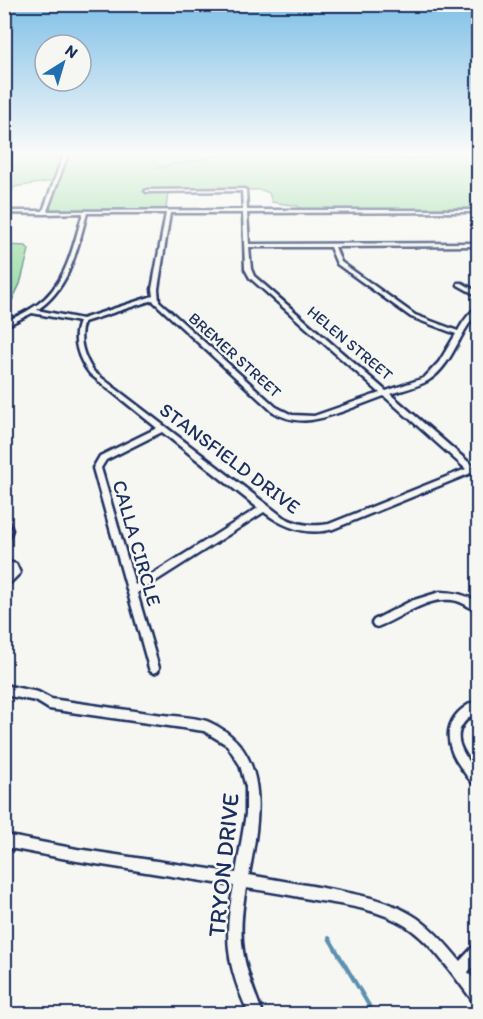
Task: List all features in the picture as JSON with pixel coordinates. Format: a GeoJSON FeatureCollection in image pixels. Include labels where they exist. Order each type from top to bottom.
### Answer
{"type":"FeatureCollection","features":[{"type":"Feature","properties":{"kind":"street"},"geometry":{"type":"LineString","coordinates":[[44,213],[49,201]]}},
{"type":"Feature","properties":{"kind":"street","name":"HELEN STREET"},"geometry":{"type":"LineString","coordinates":[[244,201],[248,269],[256,281],[476,470]]}},
{"type":"Feature","properties":{"kind":"street"},"geometry":{"type":"LineString","coordinates":[[4,212],[478,211]]}},
{"type":"Feature","properties":{"kind":"street"},"geometry":{"type":"LineString","coordinates":[[32,311],[82,321],[155,297],[168,212]]}},
{"type":"Feature","properties":{"kind":"street"},"geometry":{"type":"LineString","coordinates":[[4,325],[32,311],[56,293],[64,280],[85,213]]}},
{"type":"Feature","properties":{"kind":"street"},"geometry":{"type":"LineString","coordinates":[[247,246],[478,244]]}},
{"type":"Feature","properties":{"kind":"street"},"geometry":{"type":"LineString","coordinates":[[332,246],[339,263],[413,316],[459,333]]}},
{"type":"Feature","properties":{"kind":"street"},"geometry":{"type":"LineString","coordinates":[[460,284],[478,294]]}},
{"type":"Feature","properties":{"kind":"street","name":"BREMER STREET"},"geometry":{"type":"LineString","coordinates":[[155,297],[158,303],[266,402],[286,416],[312,418],[418,383],[438,370],[459,333],[478,309]]}},
{"type":"Feature","properties":{"kind":"street","name":"STANSFIELD DRIVE"},"geometry":{"type":"LineString","coordinates":[[82,321],[79,327],[82,357],[87,368],[161,429],[264,508],[294,528],[322,529],[476,470]]}},
{"type":"Feature","properties":{"kind":"street","name":"CALLA CIRCLE"},"geometry":{"type":"LineString","coordinates":[[154,668],[97,466],[104,458],[161,429]]}},
{"type":"Feature","properties":{"kind":"street"},"geometry":{"type":"LineString","coordinates":[[132,592],[264,508]]}},
{"type":"Feature","properties":{"kind":"street"},"geometry":{"type":"LineString","coordinates":[[4,521],[9,530],[4,540]]}},
{"type":"Feature","properties":{"kind":"street"},"geometry":{"type":"LineString","coordinates":[[4,564],[13,566],[15,573],[4,583]]}},
{"type":"Feature","properties":{"kind":"street"},"geometry":{"type":"LineString","coordinates":[[377,623],[437,596],[457,596],[478,607]]}},
{"type":"Feature","properties":{"kind":"street","name":"TRYON DRIVE"},"geometry":{"type":"LineString","coordinates":[[4,690],[38,697],[49,704],[206,726],[227,737],[243,755],[252,778],[253,791],[234,927],[242,979],[256,1014]]}},
{"type":"Feature","properties":{"kind":"street"},"geometry":{"type":"LineString","coordinates":[[478,705],[460,718],[453,738],[458,756],[478,780]]}},
{"type":"Feature","properties":{"kind":"street"},"geometry":{"type":"LineString","coordinates":[[4,841],[241,880],[375,905],[389,910],[423,932],[459,971],[478,996]]}},
{"type":"Feature","properties":{"kind":"street"},"geometry":{"type":"LineString","coordinates":[[459,971],[478,952]]}},
{"type":"Feature","properties":{"kind":"green space"},"geometry":{"type":"Polygon","coordinates":[[[5,201],[9,201],[10,206],[5,208],[5,201]]]}},
{"type":"Feature","properties":{"kind":"green space"},"geometry":{"type":"Polygon","coordinates":[[[52,201],[167,201],[166,209],[162,211],[48,211],[52,201]]]}},
{"type":"Feature","properties":{"kind":"green space"},"geometry":{"type":"Polygon","coordinates":[[[478,201],[478,208],[301,210],[298,206],[272,202],[478,201]]]}},
{"type":"Feature","properties":{"kind":"green space"},"geometry":{"type":"Polygon","coordinates":[[[5,245],[26,246],[29,250],[20,284],[5,315],[5,245]]]}},
{"type":"Feature","properties":{"kind":"waterway"},"geometry":{"type":"LineString","coordinates":[[329,938],[374,1014]]}}]}
